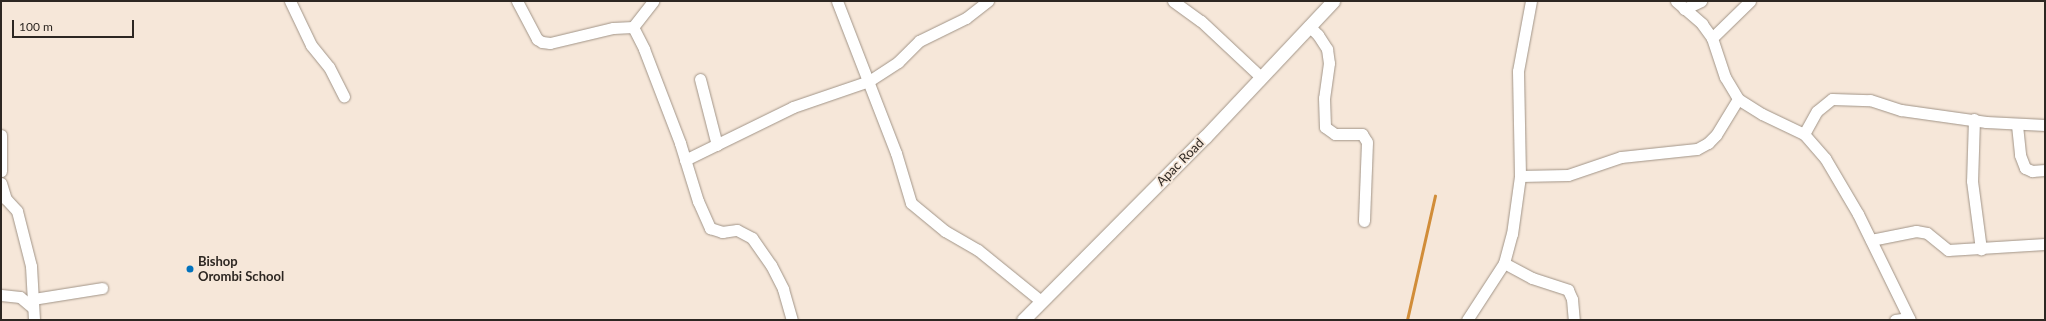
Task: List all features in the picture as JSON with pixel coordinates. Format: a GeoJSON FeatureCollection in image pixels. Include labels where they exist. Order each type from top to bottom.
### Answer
{"type":"FeatureCollection","features":[{"type":"Feature","properties":{"kind":"main road","name":"Apac Road"},"geometry":{"type":"LineString","coordinates":[[1023,320],[1262,78],[1333,1]]}},
{"type":"Feature","properties":{"kind":"street"},"geometry":{"type":"LineString","coordinates":[[290,1],[311,45],[330,67],[344,96]]}},
{"type":"Feature","properties":{"kind":"street"},"geometry":{"type":"LineString","coordinates":[[517,1],[536,39],[550,44],[613,28],[633,27],[653,1]]}},
{"type":"Feature","properties":{"kind":"street"},"geometry":{"type":"LineString","coordinates":[[837,1],[869,81],[901,168],[907,193],[915,208],[944,232],[978,250],[1041,301]]}},
{"type":"Feature","properties":{"kind":"street"},"geometry":{"type":"LineString","coordinates":[[685,160],[793,107],[869,81],[898,62],[919,40],[966,18],[988,1]]}},
{"type":"Feature","properties":{"kind":"street"},"geometry":{"type":"LineString","coordinates":[[1174,1],[1200,22],[1262,78]]}},
{"type":"Feature","properties":{"kind":"street"},"geometry":{"type":"LineString","coordinates":[[1467,320],[1504,263],[1517,208],[1520,176],[1518,71],[1530,1]]}},
{"type":"Feature","properties":{"kind":"street"},"geometry":{"type":"LineString","coordinates":[[1680,5],[1701,1]]}},
{"type":"Feature","properties":{"kind":"street"},"geometry":{"type":"LineString","coordinates":[[1712,38],[1750,1]]}},
{"type":"Feature","properties":{"kind":"street"},"geometry":{"type":"LineString","coordinates":[[1680,5],[1702,24],[1712,38],[1725,77],[1738,99],[1762,114],[1804,134],[1834,172],[1871,240],[1910,319],[1895,320]]}},
{"type":"Feature","properties":{"kind":"street"},"geometry":{"type":"LineString","coordinates":[[1309,26],[1324,42],[1327,49],[1329,63],[1324,98],[1325,127],[1335,134],[1362,134],[1367,142],[1364,221]]}},
{"type":"Feature","properties":{"kind":"street"},"geometry":{"type":"LineString","coordinates":[[633,27],[644,49],[685,160],[698,201],[710,228],[722,232],[737,230],[752,238],[771,264],[783,289],[792,320]]}},
{"type":"Feature","properties":{"kind":"street"},"geometry":{"type":"LineString","coordinates":[[700,80],[717,145]]}},
{"type":"Feature","properties":{"kind":"street"},"geometry":{"type":"LineString","coordinates":[[1520,176],[1568,175],[1621,157],[1697,149],[1708,144],[1716,135],[1738,99]]}},
{"type":"Feature","properties":{"kind":"street"},"geometry":{"type":"LineString","coordinates":[[1804,134],[1817,111],[1832,99],[1870,100],[1901,110],[2017,125],[2045,125]]}},
{"type":"Feature","properties":{"kind":"street"},"geometry":{"type":"LineString","coordinates":[[1974,119],[1972,181],[1981,249]]}},
{"type":"Feature","properties":{"kind":"street"},"geometry":{"type":"LineString","coordinates":[[2017,125],[2024,166],[2029,170],[2045,170]]}},
{"type":"Feature","properties":{"kind":"street"},"geometry":{"type":"LineString","coordinates":[[1,135],[1,172]]}},
{"type":"Feature","properties":{"kind":"street"},"geometry":{"type":"LineString","coordinates":[[1,183],[6,199],[13,206],[19,218],[33,271],[32,303],[34,320]]}},
{"type":"Feature","properties":{"kind":"street"},"geometry":{"type":"LineString","coordinates":[[1871,240],[1916,231],[1927,233],[1948,250],[2045,244]]}},
{"type":"Feature","properties":{"kind":"street"},"geometry":{"type":"LineString","coordinates":[[1504,263],[1532,278],[1568,290],[1572,299],[1574,320]]}},
{"type":"Feature","properties":{"kind":"street"},"geometry":{"type":"LineString","coordinates":[[1,295],[20,297],[32,303],[102,288]]}},
{"type":"Feature","properties":{"kind":"waterway"},"geometry":{"type":"LineString","coordinates":[[1407,320],[1435,196]]}},
{"type":"Feature","properties":{"kind":"place","name":"Bishop Orombi School"},"geometry":{"type":"Point","coordinates":[190,269]}}]}
